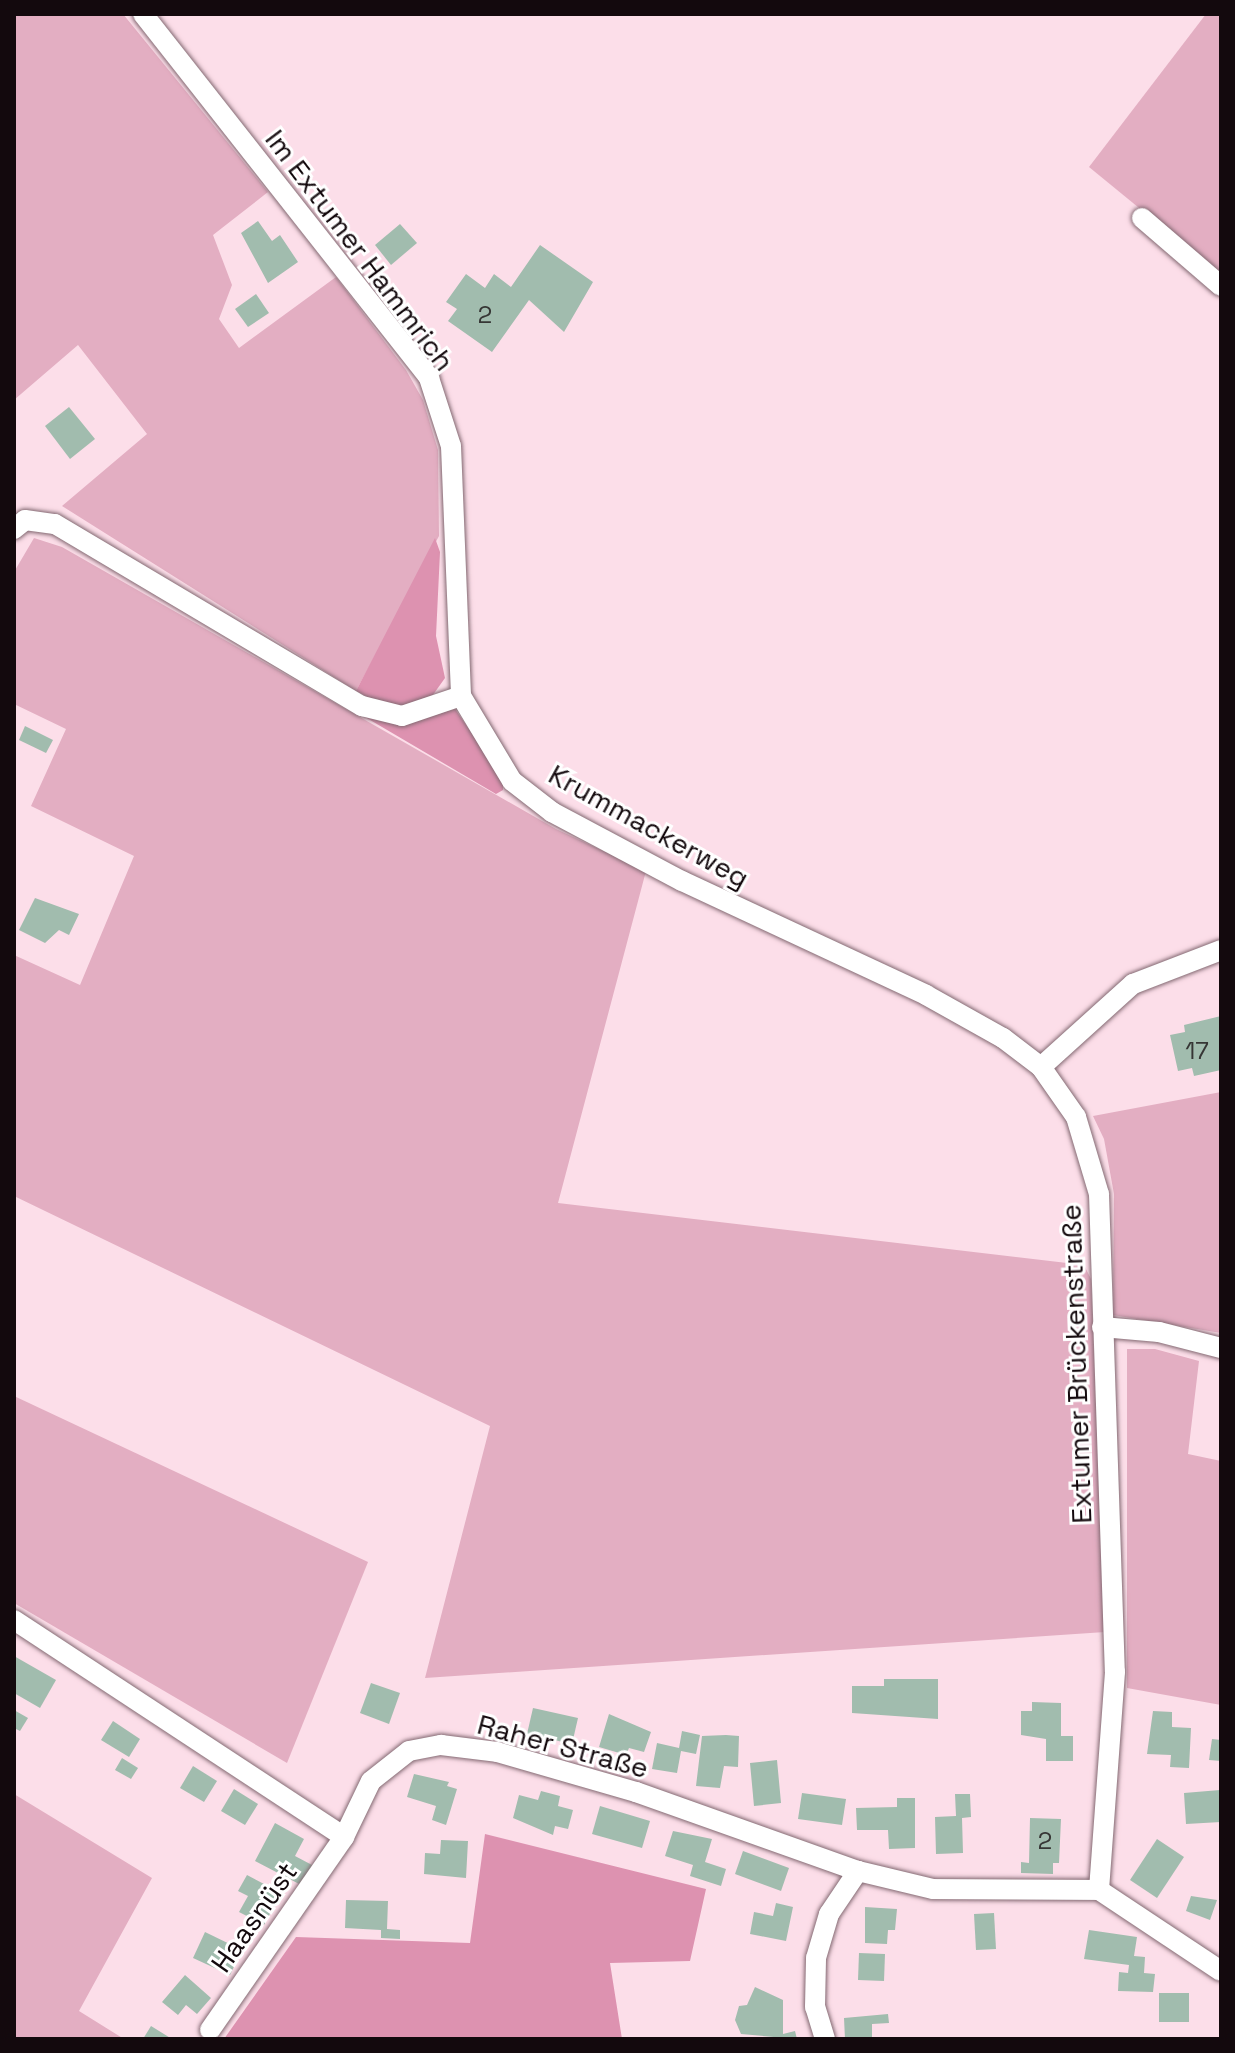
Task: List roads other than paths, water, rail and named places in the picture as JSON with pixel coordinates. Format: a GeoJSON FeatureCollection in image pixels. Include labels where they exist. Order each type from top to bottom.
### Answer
{"type":"FeatureCollection","features":[{"type":"Feature","properties":{"kind":"street","name":"Im Extumer Hammrich"},"geometry":{"type":"LineString","coordinates":[[143,14],[429,378],[451,446],[461,696]]}},
{"type":"Feature","properties":{"kind":"street"},"geometry":{"type":"LineString","coordinates":[[1142,218],[1221,286]]}},
{"type":"Feature","properties":{"kind":"street"},"geometry":{"type":"LineString","coordinates":[[14,529],[25,520],[55,524],[362,706],[402,716],[461,696]]}},
{"type":"Feature","properties":{"kind":"street","name":"Krummackerweg"},"geometry":{"type":"LineString","coordinates":[[461,696],[512,781],[552,812],[682,881],[926,995],[1003,1038],[1041,1067]]}},
{"type":"Feature","properties":{"kind":"street"},"geometry":{"type":"LineString","coordinates":[[1041,1067],[1133,984],[1221,950]]}},
{"type":"Feature","properties":{"kind":"street","name":"Extumer Brückenstraße"},"geometry":{"type":"LineString","coordinates":[[1041,1067],[1076,1117],[1094,1164],[1115,1672],[1099,1890]]}},
{"type":"Feature","properties":{"kind":"street"},"geometry":{"type":"LineString","coordinates":[[1102,1327],[1159,1332],[1221,1348]]}},
{"type":"Feature","properties":{"kind":"street"},"geometry":{"type":"LineString","coordinates":[[14,1620],[344,1837]]}},
{"type":"Feature","properties":{"kind":"street","name":"Raher Straße"},"geometry":{"type":"LineString","coordinates":[[344,1837],[371,1781],[409,1751],[441,1745],[497,1752],[636,1792],[858,1871],[933,1889],[1099,1890]]}},
{"type":"Feature","properties":{"kind":"street","name":"Haasnüst"},"geometry":{"type":"LineString","coordinates":[[210,2030],[344,1837]]}},
{"type":"Feature","properties":{"kind":"street"},"geometry":{"type":"LineString","coordinates":[[825,2039],[815,2007],[816,1958],[829,1914],[858,1871]]}},
{"type":"Feature","properties":{"kind":"street"},"geometry":{"type":"LineString","coordinates":[[1099,1890],[1221,1971]]}}]}
